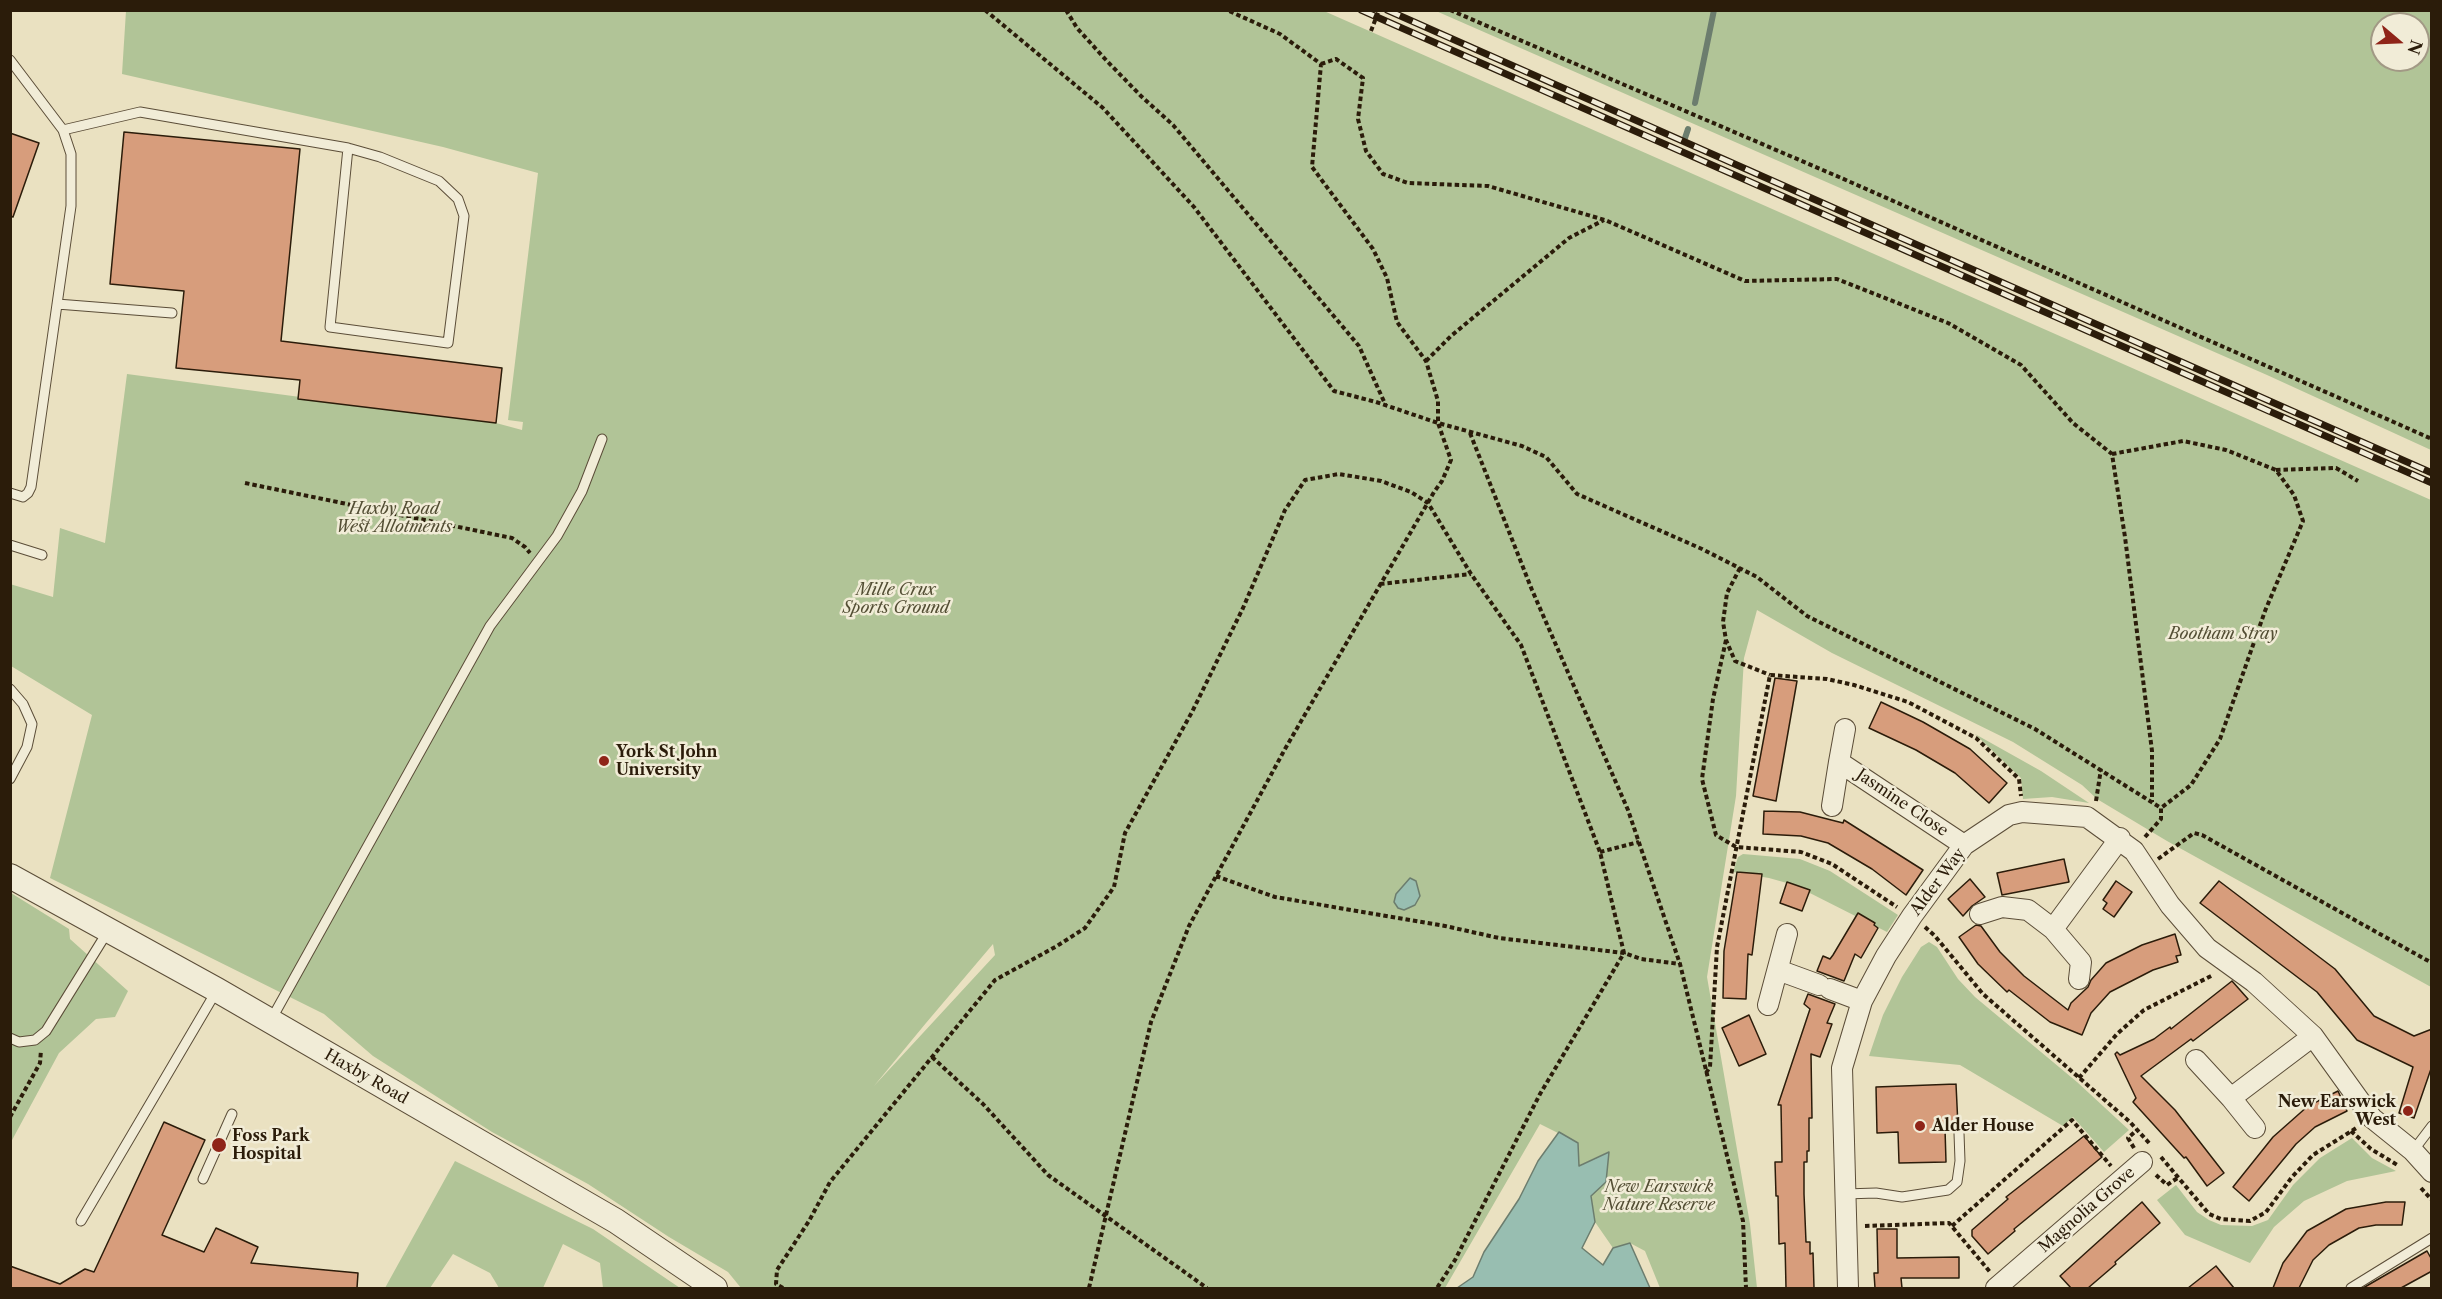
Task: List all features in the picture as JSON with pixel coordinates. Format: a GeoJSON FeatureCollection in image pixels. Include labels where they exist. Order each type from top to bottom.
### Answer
{"type":"FeatureCollection","features":[{"type":"Feature","properties":{"kind":"street","name":"Jasmine Close"},"geometry":{"type":"LineString","coordinates":[[1832,806],[1845,729]]}},
{"type":"Feature","properties":{"kind":"street","name":"Jasmine Close"},"geometry":{"type":"LineString","coordinates":[[1839,762],[1964,845]]}},
{"type":"Feature","properties":{"kind":"street","name":"Alder Way"},"geometry":{"type":"LineString","coordinates":[[1848,1288],[1842,1068],[1862,1001],[1886,956],[1912,916],[1964,845],[2009,815],[2022,812],[2087,817],[2127,844],[2170,905],[2207,948],[2254,982],[2313,1036],[2372,1118],[2413,1151],[2426,1179]]}},
{"type":"Feature","properties":{"kind":"street"},"geometry":{"type":"LineString","coordinates":[[2053,929],[2127,844]]}},
{"type":"Feature","properties":{"kind":"street","name":"Haxby Road"},"geometry":{"type":"LineString","coordinates":[[10,876],[217,990],[616,1221],[715,1288]]}},
{"type":"Feature","properties":{"kind":"street"},"geometry":{"type":"LineString","coordinates":[[1980,914],[2002,907],[2028,910],[2053,929],[2081,962],[2079,979]]}},
{"type":"Feature","properties":{"kind":"street"},"geometry":{"type":"LineString","coordinates":[[1768,1005],[1787,934]]}},
{"type":"Feature","properties":{"kind":"street"},"geometry":{"type":"LineString","coordinates":[[1778,970],[1862,1001]]}},
{"type":"Feature","properties":{"kind":"street"},"geometry":{"type":"LineString","coordinates":[[2231,1098],[2313,1036]]}},
{"type":"Feature","properties":{"kind":"street"},"geometry":{"type":"LineString","coordinates":[[2196,1060],[2255,1128]]}},
{"type":"Feature","properties":{"kind":"street","name":"Magnolia Grove"},"geometry":{"type":"LineString","coordinates":[[1998,1286],[2150,1154]]}},
{"type":"Feature","properties":{"kind":"lane"},"geometry":{"type":"LineString","coordinates":[[10,60],[63,130],[71,154],[70,206],[31,487],[23,497],[10,493]]}},
{"type":"Feature","properties":{"kind":"lane"},"geometry":{"type":"LineString","coordinates":[[63,130],[140,112],[348,148],[380,157],[439,181],[458,199],[464,216],[448,343],[330,327],[348,148]]}},
{"type":"Feature","properties":{"kind":"lane"},"geometry":{"type":"LineString","coordinates":[[57,304],[172,314]]}},
{"type":"Feature","properties":{"kind":"lane"},"geometry":{"type":"LineString","coordinates":[[270,1022],[490,626],[557,536],[582,492],[602,439]]}},
{"type":"Feature","properties":{"kind":"lane"},"geometry":{"type":"LineString","coordinates":[[10,545],[42,555]]}},
{"type":"Feature","properties":{"kind":"lane"},"geometry":{"type":"LineString","coordinates":[[10,689],[23,704],[32,724],[27,747],[10,779]]}},
{"type":"Feature","properties":{"kind":"lane"},"geometry":{"type":"LineString","coordinates":[[10,1038],[20,1042],[35,1040],[46,1031],[108,930]]}},
{"type":"Feature","properties":{"kind":"lane"},"geometry":{"type":"LineString","coordinates":[[81,1221],[217,990]]}},
{"type":"Feature","properties":{"kind":"lane"},"geometry":{"type":"LineString","coordinates":[[203,1179],[232,1114]]}},
{"type":"Feature","properties":{"kind":"lane"},"geometry":{"type":"LineString","coordinates":[[2413,1151],[2432,1126]]}},
{"type":"Feature","properties":{"kind":"lane"},"geometry":{"type":"LineString","coordinates":[[1845,1194],[1876,1193],[1902,1197],[1948,1190],[1957,1182],[1960,1161],[1959,1133]]}},
{"type":"Feature","properties":{"kind":"lane"},"geometry":{"type":"LineString","coordinates":[[2351,1288],[2432,1238]]}},
{"type":"Feature","properties":{"kind":"path"},"geometry":{"type":"LineString","coordinates":[[985,10],[1103,108],[1194,207],[1334,391],[1522,446],[1546,457],[1577,494],[1757,577],[1807,616],[2035,729],[2161,808]]}},
{"type":"Feature","properties":{"kind":"path"},"geometry":{"type":"LineString","coordinates":[[1066,10],[1077,28],[1113,67],[1173,124],[1359,346],[1386,406]]}},
{"type":"Feature","properties":{"kind":"path"},"geometry":{"type":"LineString","coordinates":[[1227,10],[1280,34],[1321,64]]}},
{"type":"Feature","properties":{"kind":"path"},"geometry":{"type":"LineString","coordinates":[[1371,31],[1379,10]]}},
{"type":"Feature","properties":{"kind":"path"},"geometry":{"type":"LineString","coordinates":[[1450,10],[1839,177],[2432,439]]}},
{"type":"Feature","properties":{"kind":"path"},"geometry":{"type":"LineString","coordinates":[[1321,64],[1336,59],[1363,78],[1358,119],[1366,151],[1383,174],[1408,183],[1488,186],[1605,220],[1745,281],[1837,279],[1948,322],[2020,365],[2073,423],[2112,454],[2125,537],[2152,751],[2152,803]]}},
{"type":"Feature","properties":{"kind":"path"},"geometry":{"type":"LineString","coordinates":[[1089,1288],[1151,1023],[1189,926],[1285,749],[1442,482],[1451,460],[1438,423],[1438,401],[1426,361],[1397,322],[1387,278],[1373,249],[1312,167],[1321,64]]}},
{"type":"Feature","properties":{"kind":"path"},"geometry":{"type":"LineString","coordinates":[[1426,361],[1451,336],[1569,238],[1605,220]]}},
{"type":"Feature","properties":{"kind":"path"},"geometry":{"type":"LineString","coordinates":[[1469,432],[1532,590],[1628,810],[1680,964],[1705,1074],[1743,1221],[1746,1288]]}},
{"type":"Feature","properties":{"kind":"path"},"geometry":{"type":"LineString","coordinates":[[2112,454],[2183,441],[2226,450],[2276,470],[2336,468],[2358,481]]}},
{"type":"Feature","properties":{"kind":"path"},"geometry":{"type":"LineString","coordinates":[[2161,808],[2191,785],[2220,739],[2265,611],[2303,521],[2294,495],[2276,470]]}},
{"type":"Feature","properties":{"kind":"path"},"geometry":{"type":"LineString","coordinates":[[783,1288],[776,1284],[777,1270],[809,1221],[830,1182],[995,980],[1085,928],[1114,887],[1125,834],[1192,711],[1244,608],[1286,510],[1305,480],[1339,474],[1381,481],[1411,492],[1428,503],[1471,574],[1521,645],[1600,852],[1624,953],[1540,1094],[1455,1260],[1437,1288]]}},
{"type":"Feature","properties":{"kind":"path"},"geometry":{"type":"LineString","coordinates":[[245,483],[512,538],[525,547],[537,563]]}},
{"type":"Feature","properties":{"kind":"path"},"geometry":{"type":"LineString","coordinates":[[1740,568],[1727,593],[1723,622],[1726,640],[1735,661],[1770,675]]}},
{"type":"Feature","properties":{"kind":"path"},"geometry":{"type":"LineString","coordinates":[[1380,584],[1471,574]]}},
{"type":"Feature","properties":{"kind":"path"},"geometry":{"type":"LineString","coordinates":[[1726,640],[1713,699],[1702,779],[1716,835],[1736,847],[1802,852],[1832,864],[1912,916],[1935,936],[1983,994],[2130,1122],[2150,1154],[2179,1177],[2209,1214],[2221,1219],[2250,1221],[2266,1212],[2292,1177],[2313,1155],[2372,1118]]}},
{"type":"Feature","properties":{"kind":"path"},"geometry":{"type":"LineString","coordinates":[[2087,817],[2097,799],[2101,769]]}},
{"type":"Feature","properties":{"kind":"path"},"geometry":{"type":"LineString","coordinates":[[2127,844],[2161,819],[2161,808]]}},
{"type":"Feature","properties":{"kind":"path"},"geometry":{"type":"LineString","coordinates":[[2145,867],[2178,847],[2194,833],[2202,835],[2432,963]]}},
{"type":"Feature","properties":{"kind":"path"},"geometry":{"type":"LineString","coordinates":[[1600,852],[1639,842]]}},
{"type":"Feature","properties":{"kind":"path"},"geometry":{"type":"LineString","coordinates":[[1705,1074],[1710,1067],[1717,947],[1736,847]]}},
{"type":"Feature","properties":{"kind":"path"},"geometry":{"type":"LineString","coordinates":[[1216,876],[1275,897],[1434,924],[1499,938],[1624,953],[1641,959],[1680,964]]}},
{"type":"Feature","properties":{"kind":"path"},"geometry":{"type":"LineString","coordinates":[[2079,1078],[2117,1034],[2144,1010],[2233,966]]}},
{"type":"Feature","properties":{"kind":"path"},"geometry":{"type":"LineString","coordinates":[[10,1117],[40,1063],[42,1034]]}},
{"type":"Feature","properties":{"kind":"path"},"geometry":{"type":"LineString","coordinates":[[932,1057],[983,1104],[1048,1175],[1207,1288]]}},
{"type":"Feature","properties":{"kind":"path"},"geometry":{"type":"LineString","coordinates":[[1952,1226],[2072,1120],[2123,1179]]}},
{"type":"Feature","properties":{"kind":"path"},"geometry":{"type":"LineString","coordinates":[[2351,1131],[2371,1149],[2408,1171]]}},
{"type":"Feature","properties":{"kind":"path","name":"Magnolia Grove"},"geometry":{"type":"LineString","coordinates":[[2150,1154],[2167,1185],[2179,1177]]}},
{"type":"Feature","properties":{"kind":"path"},"geometry":{"type":"LineString","coordinates":[[2426,1179],[2432,1200]]}},
{"type":"Feature","properties":{"kind":"path"},"geometry":{"type":"LineString","coordinates":[[1846,1227],[1949,1223],[1998,1286]]}},
{"type":"Feature","properties":{"kind":"green space"},"geometry":{"type":"Polygon","coordinates":[[[126,11],[1324,11],[2431,500],[2431,987],[2167,841],[2097,799],[2082,785],[2013,742],[1832,653],[1757,610],[1744,658],[1736,796],[1707,977],[1750,1224],[1757,1288],[1660,1288],[1645,1251],[1630,1243],[1613,1248],[1595,1222],[1591,1196],[1608,1152],[1578,1166],[1578,1143],[1540,1124],[1445,1288],[741,1288],[728,1272],[588,1184],[492,1132],[373,1056],[324,1014],[50,878],[92,715],[11,666],[10,584],[53,597],[60,528],[105,543],[127,374],[496,423],[522,430],[523,422],[508,420],[538,173],[443,147],[122,74],[126,11]],[[993,944],[874,1086],[995,955],[993,944]]]}},
{"type":"Feature","properties":{"kind":"green space"},"geometry":{"type":"Polygon","coordinates":[[[1436,11],[2431,11],[2431,450],[2267,375],[1436,11]]]}},
{"type":"Feature","properties":{"kind":"green space"},"geometry":{"type":"Polygon","coordinates":[[[1975,734],[2041,771],[2089,803],[2052,797],[2023,799],[2021,778],[1975,734]]]}},
{"type":"Feature","properties":{"kind":"green space"},"geometry":{"type":"Polygon","coordinates":[[[1743,854],[1800,859],[1830,871],[1898,915],[1887,932],[1794,885],[1733,872],[1738,857],[1743,854]]]}},
{"type":"Feature","properties":{"kind":"green space"},"geometry":{"type":"Polygon","coordinates":[[[11,893],[69,929],[70,939],[128,991],[115,1017],[96,1019],[59,1053],[11,1142],[11,893]]]}},
{"type":"Feature","properties":{"kind":"green space"},"geometry":{"type":"Polygon","coordinates":[[[1929,942],[1937,947],[1958,979],[1975,997],[2077,1082],[2129,1130],[2104,1152],[2073,1117],[2063,1126],[1960,1065],[1869,1056],[1883,1015],[1902,977],[1921,947],[1929,942]]]}},
{"type":"Feature","properties":{"kind":"green space"},"geometry":{"type":"Polygon","coordinates":[[[2352,1138],[2372,1158],[2396,1171],[2347,1181],[2304,1201],[2274,1227],[2250,1263],[2185,1235],[2157,1200],[2176,1185],[2197,1212],[2209,1220],[2221,1225],[2252,1226],[2268,1220],[2293,1185],[2320,1158],[2352,1138]]]}},
{"type":"Feature","properties":{"kind":"green space"},"geometry":{"type":"Polygon","coordinates":[[[455,1161],[593,1229],[680,1288],[603,1288],[600,1263],[563,1244],[543,1288],[499,1288],[490,1273],[453,1254],[430,1288],[385,1288],[455,1161]]]}},
{"type":"Feature","properties":{"kind":"water"},"geometry":{"type":"Polygon","coordinates":[[[1410,878],[1416,881],[1420,896],[1415,905],[1404,910],[1398,908],[1394,902],[1396,894],[1410,878]]]}},
{"type":"Feature","properties":{"kind":"water"},"geometry":{"type":"Polygon","coordinates":[[[1559,1132],[1578,1143],[1579,1166],[1609,1152],[1606,1182],[1591,1196],[1595,1222],[1582,1248],[1603,1265],[1613,1248],[1630,1243],[1650,1288],[1457,1288],[1473,1277],[1484,1252],[1519,1199],[1538,1161],[1559,1132]]]}},
{"type":"Feature","properties":{"kind":"building"},"geometry":{"type":"Polygon","coordinates":[[[124,132],[300,149],[281,341],[502,368],[496,423],[298,399],[300,380],[176,368],[184,291],[110,284],[124,132]]]}},
{"type":"Feature","properties":{"kind":"building"},"geometry":{"type":"Polygon","coordinates":[[[10,133],[39,143],[13,217],[10,216],[10,133]]]}},
{"type":"Feature","properties":{"kind":"building"},"geometry":{"type":"Polygon","coordinates":[[[1775,678],[1797,681],[1776,801],[1753,796],[1775,678]]]}},
{"type":"Feature","properties":{"kind":"building"},"geometry":{"type":"Polygon","coordinates":[[[1881,702],[1923,722],[1970,749],[2007,783],[1989,803],[1955,773],[1916,750],[1869,728],[1881,702]]]}},
{"type":"Feature","properties":{"kind":"building"},"geometry":{"type":"Polygon","coordinates":[[[1764,811],[1800,812],[1843,823],[1844,820],[1923,870],[1906,895],[1872,869],[1828,843],[1801,836],[1763,834],[1764,811]]]}},
{"type":"Feature","properties":{"kind":"building"},"geometry":{"type":"Polygon","coordinates":[[[2064,859],[2069,882],[2002,895],[1997,873],[2064,859]]]}},
{"type":"Feature","properties":{"kind":"building"},"geometry":{"type":"Polygon","coordinates":[[[1737,872],[1762,874],[1752,955],[1748,954],[1746,999],[1723,998],[1724,951],[1737,872]]]}},
{"type":"Feature","properties":{"kind":"building"},"geometry":{"type":"Polygon","coordinates":[[[1970,879],[1985,897],[1963,916],[1948,899],[1970,879]]]}},
{"type":"Feature","properties":{"kind":"building"},"geometry":{"type":"Polygon","coordinates":[[[2116,881],[2132,892],[2114,917],[2103,909],[2107,903],[2103,900],[2116,881]]]}},
{"type":"Feature","properties":{"kind":"building"},"geometry":{"type":"Polygon","coordinates":[[[2219,881],[2335,969],[2374,1016],[2414,1036],[2432,1029],[2432,1066],[2414,1118],[2399,1113],[2413,1067],[2357,1040],[2317,992],[2200,903],[2219,881]]]}},
{"type":"Feature","properties":{"kind":"building"},"geometry":{"type":"Polygon","coordinates":[[[1787,882],[1810,890],[1802,911],[1780,903],[1787,882]]]}},
{"type":"Feature","properties":{"kind":"building"},"geometry":{"type":"Polygon","coordinates":[[[1858,913],[1875,923],[1874,925],[1878,928],[1861,958],[1855,954],[1844,981],[1817,971],[1823,956],[1830,959],[1833,955],[1858,913]]]}},
{"type":"Feature","properties":{"kind":"building"},"geometry":{"type":"Polygon","coordinates":[[[1976,925],[1981,926],[2000,952],[2024,976],[2068,1010],[2071,1003],[2088,987],[2106,963],[2142,945],[2175,934],[2181,955],[2176,956],[2178,962],[2153,970],[2110,992],[2091,1013],[2082,1035],[2050,1022],[2009,990],[2007,992],[1978,964],[1959,937],[1976,925]]]}},
{"type":"Feature","properties":{"kind":"building"},"geometry":{"type":"Polygon","coordinates":[[[2232,981],[2248,999],[2193,1041],[2191,1039],[2141,1076],[2175,1110],[2224,1173],[2207,1186],[2186,1157],[2184,1158],[2133,1102],[2136,1098],[2115,1054],[2117,1052],[2120,1055],[2154,1039],[2170,1027],[2171,1029],[2232,981]]]}},
{"type":"Feature","properties":{"kind":"building"},"geometry":{"type":"Polygon","coordinates":[[[1808,994],[1835,1004],[1827,1023],[1832,1024],[1820,1057],[1811,1054],[1812,1118],[1809,1118],[1807,1162],[1804,1162],[1804,1194],[1806,1242],[1810,1242],[1810,1254],[1813,1253],[1814,1288],[1786,1288],[1785,1243],[1779,1244],[1778,1196],[1776,1196],[1775,1162],[1782,1162],[1781,1105],[1778,1105],[1810,1009],[1804,1004],[1808,994]]]}},
{"type":"Feature","properties":{"kind":"building"},"geometry":{"type":"Polygon","coordinates":[[[1749,1015],[1766,1054],[1739,1066],[1722,1028],[1749,1015]]]}},
{"type":"Feature","properties":{"kind":"building","name":"Alder House"},"geometry":{"type":"Polygon","coordinates":[[[1956,1084],[1958,1126],[1945,1129],[1946,1162],[1899,1163],[1898,1132],[1877,1133],[1876,1087],[1956,1084]]]}},
{"type":"Feature","properties":{"kind":"building"},"geometry":{"type":"Polygon","coordinates":[[[2338,1091],[2347,1111],[2315,1127],[2296,1144],[2249,1201],[2233,1187],[2273,1137],[2308,1106],[2338,1091]]]}},
{"type":"Feature","properties":{"kind":"building"},"geometry":{"type":"Polygon","coordinates":[[[164,1122],[205,1140],[162,1235],[204,1252],[216,1228],[258,1247],[251,1263],[358,1273],[357,1288],[10,1288],[10,1266],[60,1284],[85,1269],[94,1272],[164,1122]]]}},
{"type":"Feature","properties":{"kind":"building"},"geometry":{"type":"Polygon","coordinates":[[[2084,1136],[2102,1157],[2014,1229],[2015,1231],[1988,1254],[1972,1236],[1972,1230],[2008,1199],[2006,1197],[2084,1136]]]}},
{"type":"Feature","properties":{"kind":"building"},"geometry":{"type":"Polygon","coordinates":[[[2142,1202],[2160,1223],[2088,1288],[2071,1288],[2060,1276],[2142,1202]]]}},
{"type":"Feature","properties":{"kind":"building"},"geometry":{"type":"Polygon","coordinates":[[[2386,1202],[2405,1202],[2402,1225],[2376,1225],[2359,1228],[2329,1245],[2313,1260],[2299,1288],[2273,1288],[2283,1263],[2307,1231],[2346,1209],[2386,1202]]]}},
{"type":"Feature","properties":{"kind":"building"},"geometry":{"type":"Polygon","coordinates":[[[1877,1229],[1897,1229],[1897,1258],[1959,1257],[1959,1278],[1901,1278],[1902,1288],[1875,1288],[1874,1273],[1878,1273],[1877,1229]]]}},
{"type":"Feature","properties":{"kind":"building"},"geometry":{"type":"Polygon","coordinates":[[[2427,1251],[2432,1260],[2432,1271],[2401,1288],[2363,1288],[2427,1251]]]}},
{"type":"Feature","properties":{"kind":"building"},"geometry":{"type":"Polygon","coordinates":[[[2216,1266],[2234,1288],[2188,1288],[2216,1266]]]}},
{"type":"Feature","properties":{"kind":"waterway"},"geometry":{"type":"LineString","coordinates":[[1695,103],[1714,10]]}},
{"type":"Feature","properties":{"kind":"waterway"},"geometry":{"type":"LineString","coordinates":[[1685,138],[1688,129]]}},
{"type":"Feature","properties":{"kind":"railway"},"geometry":{"type":"LineString","coordinates":[[1361,10],[2432,483]]}},
{"type":"Feature","properties":{"kind":"railway"},"geometry":{"type":"LineString","coordinates":[[1387,10],[2432,473]]}},
{"type":"Feature","properties":{"kind":"place","name":"York St John University"},"geometry":{"type":"Point","coordinates":[604,761]}},
{"type":"Feature","properties":{"kind":"place","name":"New Earswick West"},"geometry":{"type":"Point","coordinates":[2408,1111]}},
{"type":"Feature","properties":{"kind":"place","name":"Alder House"},"geometry":{"type":"Point","coordinates":[1920,1126]}},
{"type":"Feature","properties":{"kind":"place","name":"Foss Park Hospital"},"geometry":{"type":"Point","coordinates":[219,1145]}},
{"type":"Feature","properties":{"kind":"park label","name":"Haxby Road West Allotments"},"geometry":{"type":"Point","coordinates":[394,518]}},
{"type":"Feature","properties":{"kind":"park label","name":"Mille Crux Sports Ground"},"geometry":{"type":"Point","coordinates":[896,599]}},
{"type":"Feature","properties":{"kind":"park label","name":"Bootham Stray"},"geometry":{"type":"Point","coordinates":[2223,634]}},
{"type":"Feature","properties":{"kind":"park label","name":"New Earswick Nature Reserve"},"geometry":{"type":"Point","coordinates":[1659,1196]}}]}
